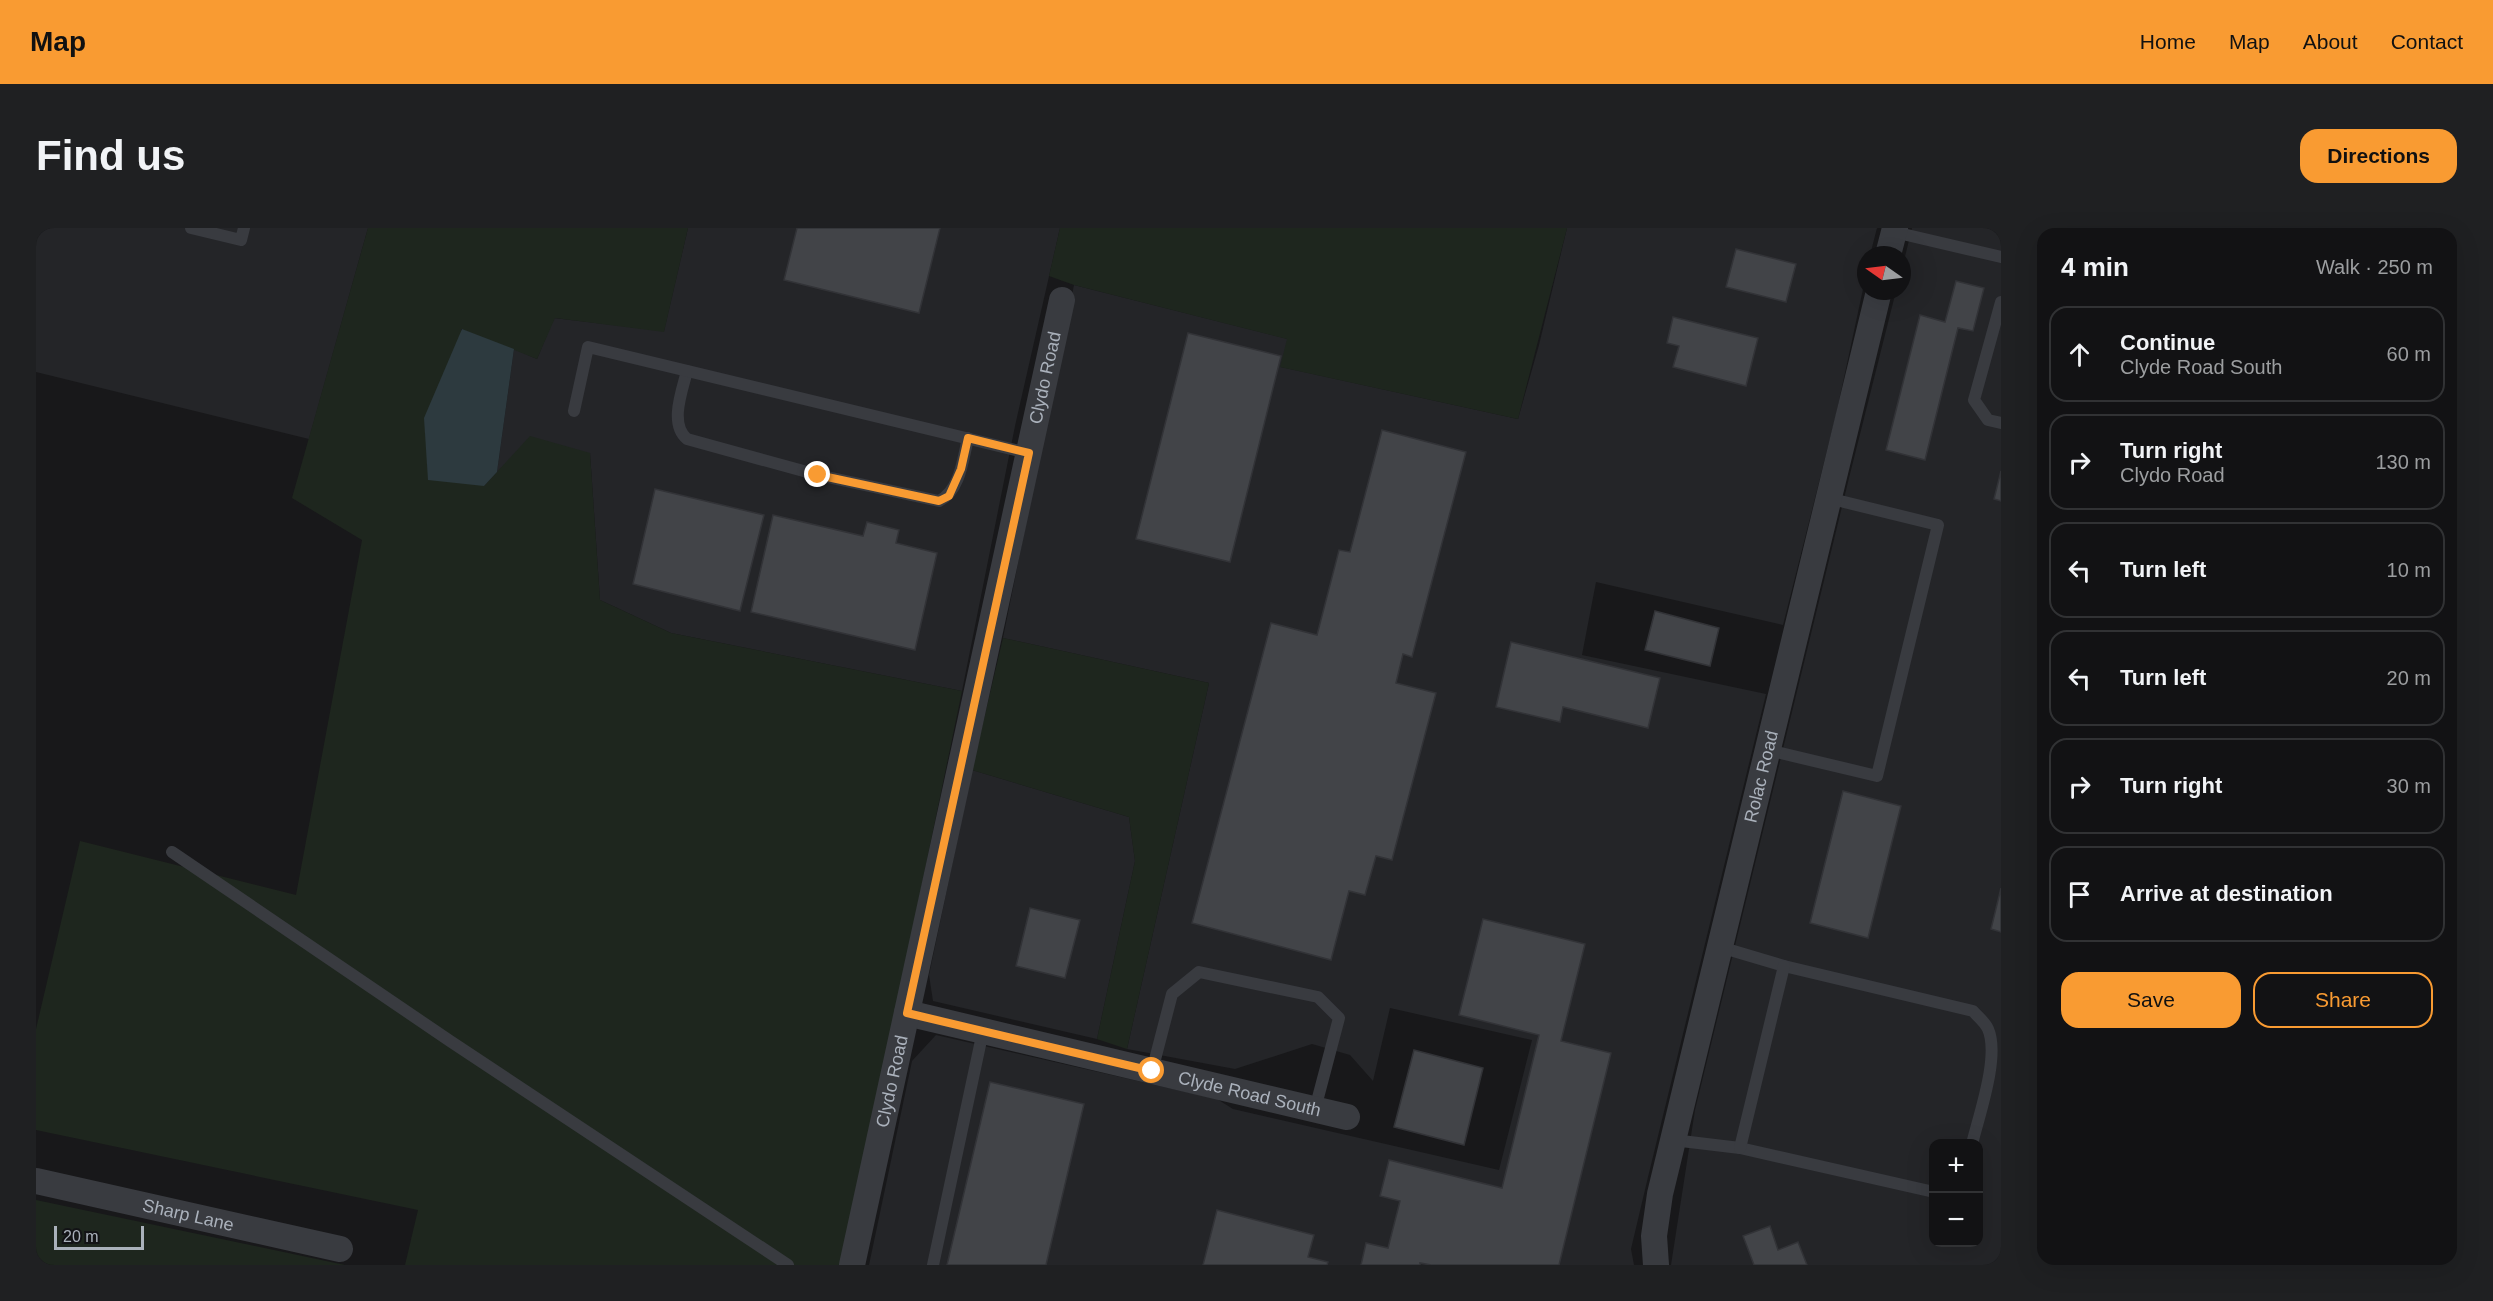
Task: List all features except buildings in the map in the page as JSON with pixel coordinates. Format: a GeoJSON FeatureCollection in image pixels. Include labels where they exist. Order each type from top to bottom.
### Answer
{"type":"FeatureCollection","features":[{"type":"Feature","properties":{"kind":"street","name":"Clydo Road"},"geometry":{"type":"LineString","coordinates":[[852,1265],[1062,300]]}},
{"type":"Feature","properties":{"kind":"street","name":"Rolac Road"},"geometry":{"type":"LineString","coordinates":[[1656,1265],[1654,1236],[1660,1194],[1877,300]]}},
{"type":"Feature","properties":{"kind":"street","name":"Clyde Road South"},"geometry":{"type":"LineString","coordinates":[[907,1013],[1347,1117]]}},
{"type":"Feature","properties":{"kind":"street","name":"Sharp Lane"},"geometry":{"type":"LineString","coordinates":[[36,1181],[340,1249]]}},
{"type":"Feature","properties":{"kind":"lane"},"geometry":{"type":"LineString","coordinates":[[190,228],[241,240],[244,228]]}},
{"type":"Feature","properties":{"kind":"lane"},"geometry":{"type":"LineString","coordinates":[[1892,238],[2001,257]]}},
{"type":"Feature","properties":{"kind":"lane"},"geometry":{"type":"LineString","coordinates":[[2001,302],[1974,400],[1988,420],[2001,423]]}},
{"type":"Feature","properties":{"kind":"lane"},"geometry":{"type":"LineString","coordinates":[[574,411],[588,347],[1029,453]]}},
{"type":"Feature","properties":{"kind":"lane"},"geometry":{"type":"LineString","coordinates":[[687,371],[678,422],[680,434],[687,439],[818,475],[939,501],[949,496],[961,469],[968,438]]}},
{"type":"Feature","properties":{"kind":"lane"},"geometry":{"type":"LineString","coordinates":[[1768,750],[1877,776],[1938,525],[1828,498]]}},
{"type":"Feature","properties":{"kind":"lane"},"geometry":{"type":"LineString","coordinates":[[172,852],[450,1041],[788,1265]]}},
{"type":"Feature","properties":{"kind":"lane"},"geometry":{"type":"LineString","coordinates":[[1720,947],[1784,966],[1973,1011],[1988,1027],[1992,1042],[1991,1063],[1973,1139]]}},
{"type":"Feature","properties":{"kind":"lane"},"geometry":{"type":"LineString","coordinates":[[1740,1148],[1784,966]]}},
{"type":"Feature","properties":{"kind":"lane"},"geometry":{"type":"LineString","coordinates":[[1152,1071],[1172,994],[1199,972],[1318,997],[1339,1018],[1316,1109]]}},
{"type":"Feature","properties":{"kind":"lane"},"geometry":{"type":"LineString","coordinates":[[933,1265],[983,1031]]}},
{"type":"Feature","properties":{"kind":"lane"},"geometry":{"type":"LineString","coordinates":[[1673,1140],[1740,1148],[1929,1191]]}},
{"type":"Feature","properties":{"kind":"shaded area"},"geometry":{"type":"Polygon","coordinates":[[[36,228],[368,228],[309,439],[36,372],[36,228]]]}},
{"type":"Feature","properties":{"kind":"shaded area"},"geometry":{"type":"Polygon","coordinates":[[[368,228],[688,228],[664,332],[555,318],[537,359],[461,329],[484,486],[530,436],[590,453],[600,600],[671,633],[962,691],[843,1265],[405,1265],[418,1210],[36,1130],[36,1029],[80,841],[296,895],[362,540],[292,498],[368,228]]]}},
{"type":"Feature","properties":{"kind":"shaded area"},"geometry":{"type":"Polygon","coordinates":[[[688,228],[1060,228],[1015,426],[962,691],[671,633],[600,600],[590,453],[497,472],[514,349],[537,359],[554,318],[664,331],[688,228]]]}},
{"type":"Feature","properties":{"kind":"shaded area"},"geometry":{"type":"Polygon","coordinates":[[[1060,228],[1567,228],[1518,419],[1280,367],[1287,339],[1074,285],[1049,276],[1060,228]]]}},
{"type":"Feature","properties":{"kind":"shaded area"},"geometry":{"type":"Polygon","coordinates":[[[1567,228],[1877,228],[1872,246],[1857,246],[1857,300],[1861,300],[1836,415],[1783,625],[1596,582],[1582,655],[1766,694],[1631,1249],[1634,1265],[869,1265],[912,1061],[936,1035],[1217,1099],[1233,1109],[1499,1170],[1532,1040],[1390,1008],[1373,1081],[1350,1055],[1312,1044],[1235,1069],[1127,1049],[1209,683],[1003,638],[1074,285],[1288,339],[1281,367],[1518,419],[1539,345],[1567,228]]]}},
{"type":"Feature","properties":{"kind":"shaded area"},"geometry":{"type":"Polygon","coordinates":[[[1912,228],[2001,228],[2001,1265],[1671,1265],[1695,1110],[1894,300],[1911,300],[1911,246],[1908,246],[1912,228]]]}},
{"type":"Feature","properties":{"kind":"shaded area"},"geometry":{"type":"Polygon","coordinates":[[[462,329],[514,349],[497,472],[484,486],[428,480],[424,418],[462,329]]]}},
{"type":"Feature","properties":{"kind":"shaded area"},"geometry":{"type":"Polygon","coordinates":[[[1003,638],[1209,683],[1127,1049],[1097,1039],[1135,861],[1129,817],[972,770],[1003,638]]]}},
{"type":"Feature","properties":{"kind":"shaded area"},"geometry":{"type":"Polygon","coordinates":[[[972,770],[1129,817],[1135,861],[1097,1039],[933,1001],[929,975],[972,770]]]}},
{"type":"Feature","properties":{"kind":"shaded area"},"geometry":{"type":"Polygon","coordinates":[[[36,1200],[345,1265],[36,1265],[36,1200]]]}},
{"type":"Feature","properties":{"kind":"route"},"geometry":{"type":"LineString","coordinates":[[818,475],[939,501],[949,496],[961,469],[968,438],[1029,453],[907,1013],[1152,1071]]}}]}
